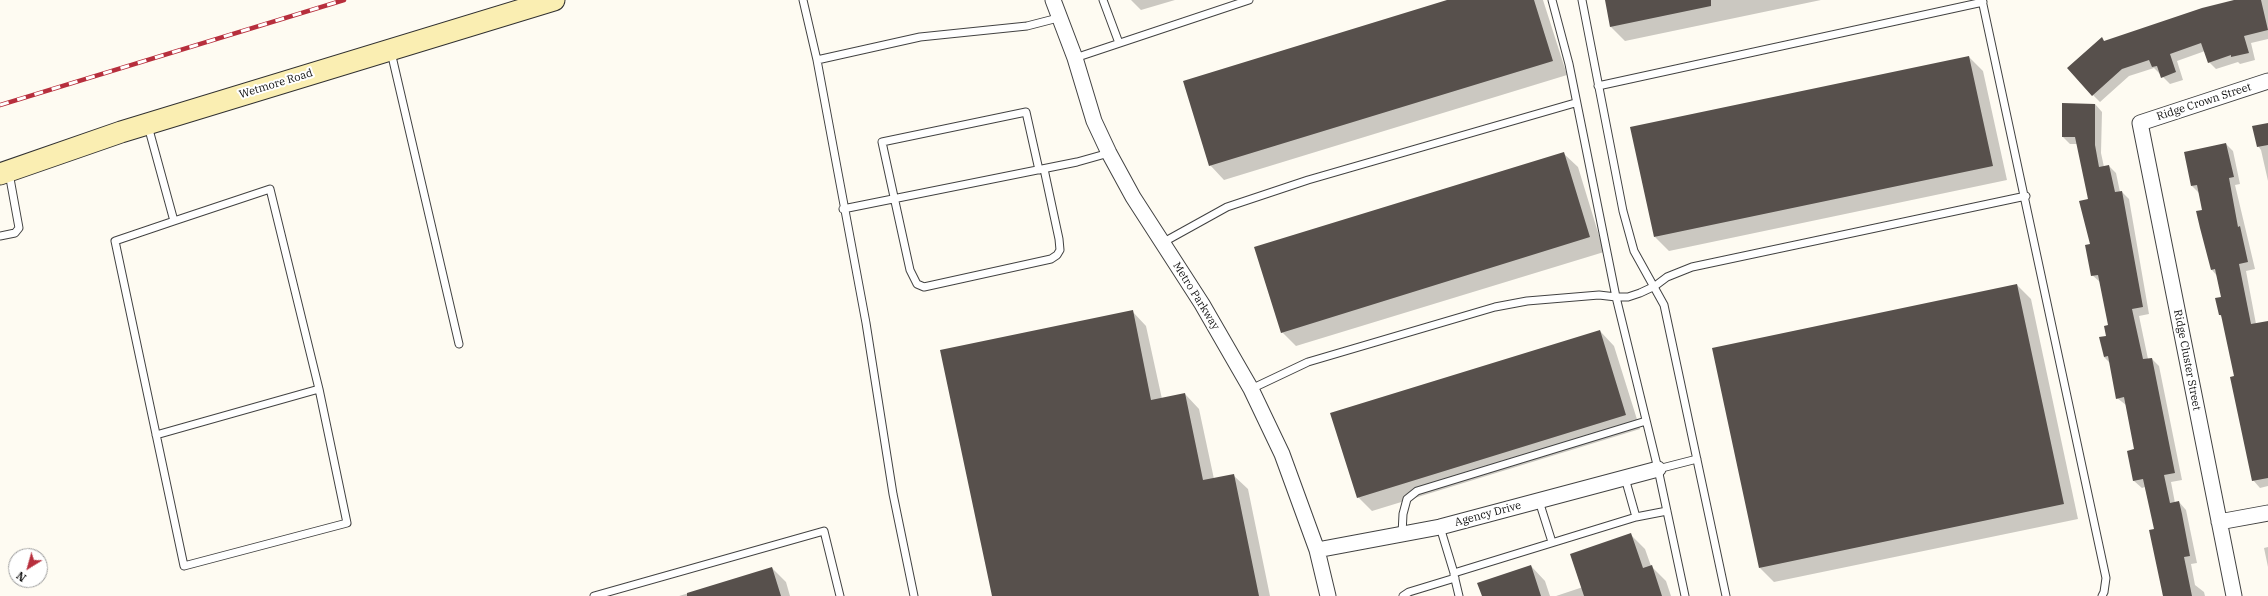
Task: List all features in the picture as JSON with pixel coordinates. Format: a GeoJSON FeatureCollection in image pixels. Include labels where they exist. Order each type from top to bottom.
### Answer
{"type":"FeatureCollection","features":[{"type":"Feature","properties":{"kind":"main road","name":"Wetmore Road"},"geometry":{"type":"LineString","coordinates":[[4,173],[147,124],[554,0]]}},
{"type":"Feature","properties":{"kind":"street","name":"Metro Parkway"},"geometry":{"type":"LineString","coordinates":[[1053,0],[1058,18],[1075,58],[1094,121],[1109,153],[1133,197],[1202,304],[1251,389],[1282,454],[1317,550],[1328,596]]}},
{"type":"Feature","properties":{"kind":"street","name":"Ridge Crown Street"},"geometry":{"type":"LineString","coordinates":[[2140,123],[2268,80]]}},
{"type":"Feature","properties":{"kind":"street","name":"Ridge Cluster Street"},"geometry":{"type":"LineString","coordinates":[[2140,123],[2234,596]]}},
{"type":"Feature","properties":{"kind":"street","name":"Agency Drive"},"geometry":{"type":"LineString","coordinates":[[1317,550],[1440,527],[1658,469]]}},
{"type":"Feature","properties":{"kind":"street"},"geometry":{"type":"LineString","coordinates":[[2219,522],[2268,513]]}},
{"type":"Feature","properties":{"kind":"lane"},"geometry":{"type":"LineString","coordinates":[[803,0],[817,60],[866,323],[893,494],[914,596]]}},
{"type":"Feature","properties":{"kind":"lane"},"geometry":{"type":"LineString","coordinates":[[1103,0],[1119,43]]}},
{"type":"Feature","properties":{"kind":"lane"},"geometry":{"type":"LineString","coordinates":[[1075,58],[1249,0]]}},
{"type":"Feature","properties":{"kind":"lane"},"geometry":{"type":"LineString","coordinates":[[1552,0],[1569,64],[1575,103],[1584,139],[1616,297],[1658,469],[1685,596]]}},
{"type":"Feature","properties":{"kind":"lane"},"geometry":{"type":"LineString","coordinates":[[1582,0],[1623,211],[1632,244],[1640,263],[1655,286],[1664,305],[1726,596]]}},
{"type":"Feature","properties":{"kind":"lane"},"geometry":{"type":"LineString","coordinates":[[1598,86],[1983,1],[2026,196],[2106,578],[2102,596]]}},
{"type":"Feature","properties":{"kind":"lane"},"geometry":{"type":"LineString","coordinates":[[817,60],[920,38],[1028,26],[1058,18]]}},
{"type":"Feature","properties":{"kind":"lane"},"geometry":{"type":"LineString","coordinates":[[390,50],[459,344]]}},
{"type":"Feature","properties":{"kind":"lane"},"geometry":{"type":"LineString","coordinates":[[1162,243],[1226,206],[1308,180],[1575,103]]}},
{"type":"Feature","properties":{"kind":"lane"},"geometry":{"type":"LineString","coordinates":[[1026,112],[1059,239],[1060,250],[1058,255],[1051,259],[924,287],[917,284],[910,270],[894,199],[882,142],[1026,112]]}},
{"type":"Feature","properties":{"kind":"lane"},"geometry":{"type":"LineString","coordinates":[[147,124],[174,221]]}},
{"type":"Feature","properties":{"kind":"lane"},"geometry":{"type":"LineString","coordinates":[[844,209],[1042,170],[1109,153]]}},
{"type":"Feature","properties":{"kind":"lane"},"geometry":{"type":"LineString","coordinates":[[0,236],[15,233],[19,228],[4,173]]}},
{"type":"Feature","properties":{"kind":"lane"},"geometry":{"type":"LineString","coordinates":[[270,189],[319,389],[347,522],[184,566],[115,241],[174,221],[270,189]]}},
{"type":"Feature","properties":{"kind":"lane"},"geometry":{"type":"LineString","coordinates":[[1251,389],[1308,362],[1495,307],[1527,301],[1599,295],[1628,297],[1655,286],[1667,277],[1692,267],[2026,196]]}},
{"type":"Feature","properties":{"kind":"lane"},"geometry":{"type":"LineString","coordinates":[[156,435],[319,389]]}},
{"type":"Feature","properties":{"kind":"lane"},"geometry":{"type":"LineString","coordinates":[[1402,534],[1403,514],[1407,499],[1417,491],[1646,421]]}},
{"type":"Feature","properties":{"kind":"lane"},"geometry":{"type":"LineString","coordinates":[[1658,469],[1697,459]]}},
{"type":"Feature","properties":{"kind":"lane"},"geometry":{"type":"LineString","coordinates":[[1625,478],[1636,517]]}},
{"type":"Feature","properties":{"kind":"lane"},"geometry":{"type":"LineString","coordinates":[[1539,501],[1552,542]]}},
{"type":"Feature","properties":{"kind":"lane"},"geometry":{"type":"LineString","coordinates":[[1403,596],[1409,592],[1552,542],[1636,517],[1667,511]]}},
{"type":"Feature","properties":{"kind":"lane"},"geometry":{"type":"LineString","coordinates":[[1440,527],[1459,596]]}},
{"type":"Feature","properties":{"kind":"lane"},"geometry":{"type":"LineString","coordinates":[[594,596],[611,594],[824,531],[840,596]]}},
{"type":"Feature","properties":{"kind":"building"},"geometry":{"type":"Polygon","coordinates":[[[1447,0],[1534,0],[1553,61],[1209,166],[1183,81],[1447,0]]]}},
{"type":"Feature","properties":{"kind":"building"},"geometry":{"type":"Polygon","coordinates":[[[1605,0],[1711,0],[1711,6],[1610,27],[1605,0]]]}},
{"type":"Feature","properties":{"kind":"building"},"geometry":{"type":"Polygon","coordinates":[[[2234,0],[2261,0],[2268,30],[2244,36],[2249,53],[2231,57],[2231,55],[2208,63],[2201,43],[2170,54],[2176,72],[2161,78],[2157,66],[2152,67],[2149,60],[2122,69],[2092,96],[2067,68],[2102,37],[2104,41],[2202,8],[2234,0]]]}},
{"type":"Feature","properties":{"kind":"building"},"geometry":{"type":"Polygon","coordinates":[[[1969,56],[1993,166],[1654,237],[1630,127],[1969,56]]]}},
{"type":"Feature","properties":{"kind":"building"},"geometry":{"type":"Polygon","coordinates":[[[2062,103],[2095,104],[2095,145],[2099,167],[2109,165],[2115,192],[2122,191],[2143,307],[2132,309],[2143,359],[2152,358],[2175,473],[2164,475],[2170,503],[2179,501],[2190,556],[2184,557],[2192,596],[2163,596],[2149,530],[2154,529],[2143,479],[2133,481],[2127,451],[2134,449],[2124,397],[2116,399],[2108,356],[2104,357],[2099,337],[2106,336],[2104,326],[2108,325],[2098,275],[2091,276],[2085,245],[2090,244],[2079,201],[2088,199],[2075,137],[2062,137],[2062,103]]]}},
{"type":"Feature","properties":{"kind":"building"},"geometry":{"type":"Polygon","coordinates":[[[2268,123],[2268,145],[2257,147],[2252,126],[2268,123]]]}},
{"type":"Feature","properties":{"kind":"building"},"geometry":{"type":"Polygon","coordinates":[[[2226,143],[2234,177],[2229,178],[2238,227],[2240,226],[2248,262],[2239,264],[2251,324],[2268,321],[2268,478],[2252,481],[2230,377],[2234,376],[2221,315],[2219,315],[2215,298],[2221,297],[2215,269],[2211,270],[2196,211],[2202,210],[2197,185],[2191,186],[2184,152],[2226,143]]]}},
{"type":"Feature","properties":{"kind":"building"},"geometry":{"type":"Polygon","coordinates":[[[1564,152],[1590,237],[1281,333],[1254,247],[1564,152]]]}},
{"type":"Feature","properties":{"kind":"building"},"geometry":{"type":"Polygon","coordinates":[[[2017,284],[2064,504],[1759,568],[1712,348],[2017,284]]]}},
{"type":"Feature","properties":{"kind":"building"},"geometry":{"type":"Polygon","coordinates":[[[1133,310],[1151,400],[1185,393],[1203,480],[1234,474],[1259,596],[992,596],[940,350],[1133,310]]]}},
{"type":"Feature","properties":{"kind":"building"},"geometry":{"type":"Polygon","coordinates":[[[1600,330],[1626,415],[1357,498],[1330,413],[1600,330]]]}},
{"type":"Feature","properties":{"kind":"building"},"geometry":{"type":"Polygon","coordinates":[[[1631,533],[1643,568],[1652,565],[1662,596],[1584,596],[1570,554],[1631,533]]]}},
{"type":"Feature","properties":{"kind":"building"},"geometry":{"type":"Polygon","coordinates":[[[1531,565],[1541,596],[1482,596],[1477,583],[1531,565]]]}},
{"type":"Feature","properties":{"kind":"building"},"geometry":{"type":"Polygon","coordinates":[[[772,567],[781,596],[687,596],[687,593],[772,567]]]}},
{"type":"Feature","properties":{"kind":"railway"},"geometry":{"type":"LineString","coordinates":[[0,105],[344,0]]}}]}
